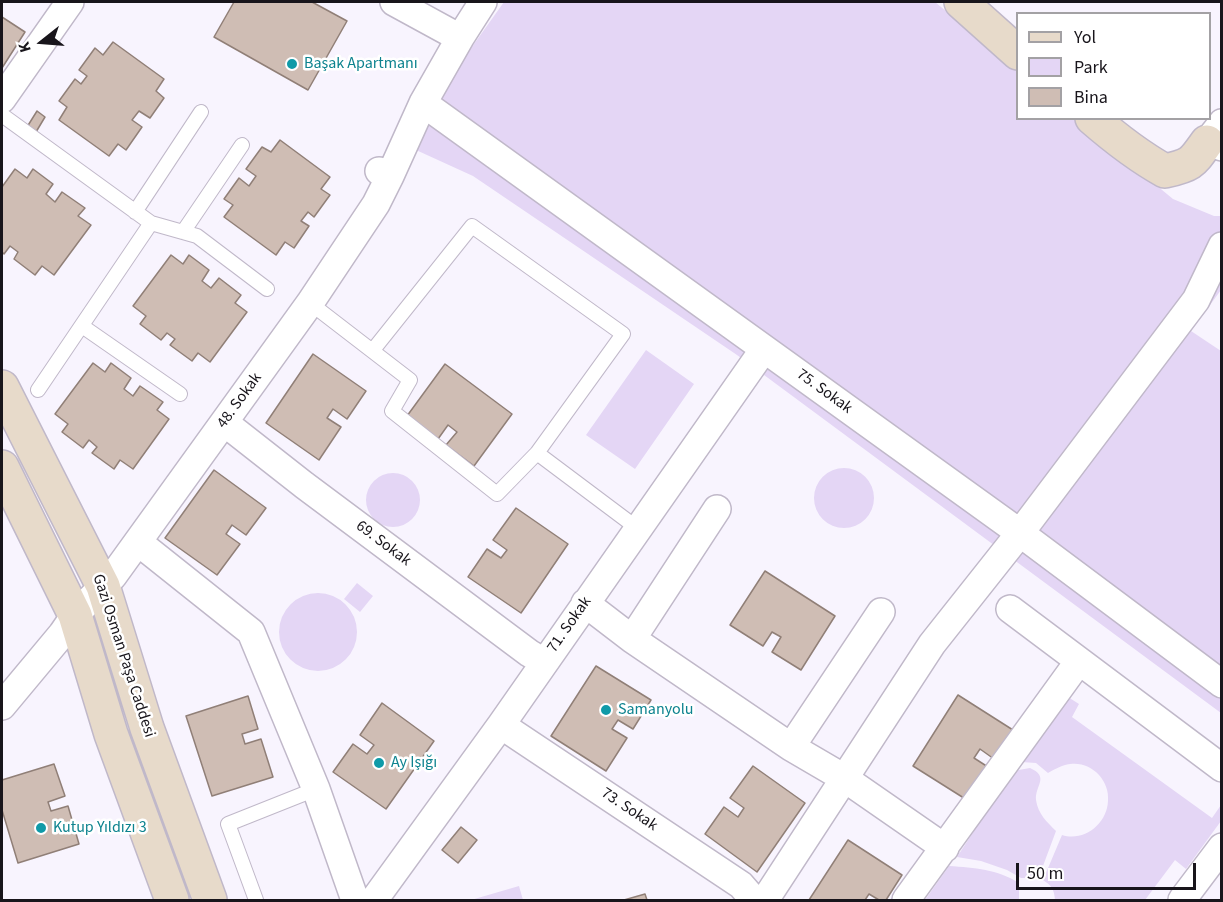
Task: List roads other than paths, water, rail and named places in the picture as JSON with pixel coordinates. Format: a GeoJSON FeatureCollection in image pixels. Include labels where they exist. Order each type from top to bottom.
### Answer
{"type":"FeatureCollection","features":[{"type":"Feature","properties":{"kind":"street"},"geometry":{"type":"LineString","coordinates":[[2,99],[70,2]]}},
{"type":"Feature","properties":{"kind":"street"},"geometry":{"type":"LineString","coordinates":[[394,2],[460,38]]}},
{"type":"Feature","properties":{"kind":"street","name":"48. Sokak"},"geometry":{"type":"LineString","coordinates":[[2,706],[75,615],[113,576],[310,303],[376,204],[384,174],[460,38],[483,2]]}},
{"type":"Feature","properties":{"kind":"street"},"geometry":{"type":"LineString","coordinates":[[962,2],[1016,51]]}},
{"type":"Feature","properties":{"kind":"street","name":"75. Sokak"},"geometry":{"type":"LineString","coordinates":[[423,103],[1020,533],[1221,684]]}},
{"type":"Feature","properties":{"kind":"street"},"geometry":{"type":"LineString","coordinates":[[1094,120],[1128,148],[1165,171],[1192,163],[1217,137]]}},
{"type":"Feature","properties":{"kind":"street"},"geometry":{"type":"LineString","coordinates":[[765,900],[932,644],[1020,533],[1196,300],[1221,246]]}},
{"type":"Feature","properties":{"kind":"street","name":"71. Sokak"},"geometry":{"type":"LineString","coordinates":[[389,894],[501,724],[764,349]]}},
{"type":"Feature","properties":{"kind":"street","name":"Gazi Osman Paşa Caddesi"},"geometry":{"type":"LineString","coordinates":[[2,387],[104,586],[147,728],[210,900]]}},
{"type":"Feature","properties":{"kind":"street","name":"69. Sokak"},"geometry":{"type":"LineString","coordinates":[[225,423],[304,485],[544,662]]}},
{"type":"Feature","properties":{"kind":"street","name":"Gazi Osman Paşa Caddesi"},"geometry":{"type":"LineString","coordinates":[[2,467],[75,615],[111,734],[172,900]]}},
{"type":"Feature","properties":{"kind":"street"},"geometry":{"type":"LineString","coordinates":[[632,639],[717,509]]}},
{"type":"Feature","properties":{"kind":"street"},"geometry":{"type":"LineString","coordinates":[[138,542],[251,632],[316,789],[355,900]]}},
{"type":"Feature","properties":{"kind":"street"},"geometry":{"type":"LineString","coordinates":[[585,603],[632,639],[791,747],[844,778],[945,848]]}},
{"type":"Feature","properties":{"kind":"street"},"geometry":{"type":"LineString","coordinates":[[1010,609],[1221,768]]}},
{"type":"Feature","properties":{"kind":"street"},"geometry":{"type":"LineString","coordinates":[[791,747],[881,612]]}},
{"type":"Feature","properties":{"kind":"street"},"geometry":{"type":"LineString","coordinates":[[906,900],[1078,661]]}},
{"type":"Feature","properties":{"kind":"street","name":"73. Sokak"},"geometry":{"type":"LineString","coordinates":[[501,724],[741,885],[754,900]]}},
{"type":"Feature","properties":{"kind":"street"},"geometry":{"type":"LineString","coordinates":[[1182,900],[1221,847]]}},
{"type":"Feature","properties":{"kind":"lane"},"geometry":{"type":"LineString","coordinates":[[135,212],[201,112]]}},
{"type":"Feature","properties":{"kind":"lane"},"geometry":{"type":"LineString","coordinates":[[2,116],[151,223],[197,236],[267,289]]}},
{"type":"Feature","properties":{"kind":"lane"},"geometry":{"type":"LineString","coordinates":[[183,232],[242,145]]}},
{"type":"Feature","properties":{"kind":"lane"},"geometry":{"type":"LineString","coordinates":[[38,390],[151,223]]}},
{"type":"Feature","properties":{"kind":"lane"},"geometry":{"type":"LineString","coordinates":[[310,303],[410,380],[392,411],[497,494],[537,453],[623,334],[472,226],[373,350]]}},
{"type":"Feature","properties":{"kind":"lane"},"geometry":{"type":"LineString","coordinates":[[82,326],[180,394]]}},
{"type":"Feature","properties":{"kind":"lane"},"geometry":{"type":"LineString","coordinates":[[537,453],[637,528]]}},
{"type":"Feature","properties":{"kind":"lane"},"geometry":{"type":"LineString","coordinates":[[256,900],[228,824],[316,789]]}},
{"type":"Feature","properties":{"kind":"place","name":"Başak Apartmanı"},"geometry":{"type":"Point","coordinates":[292,64]}},
{"type":"Feature","properties":{"kind":"place","name":"Samanyolu"},"geometry":{"type":"Point","coordinates":[606,710]}},
{"type":"Feature","properties":{"kind":"place","name":"Ay Işığı"},"geometry":{"type":"Point","coordinates":[379,763]}},
{"type":"Feature","properties":{"kind":"place","name":"Kutup Yıldızı 3"},"geometry":{"type":"Point","coordinates":[41,828]}}]}
